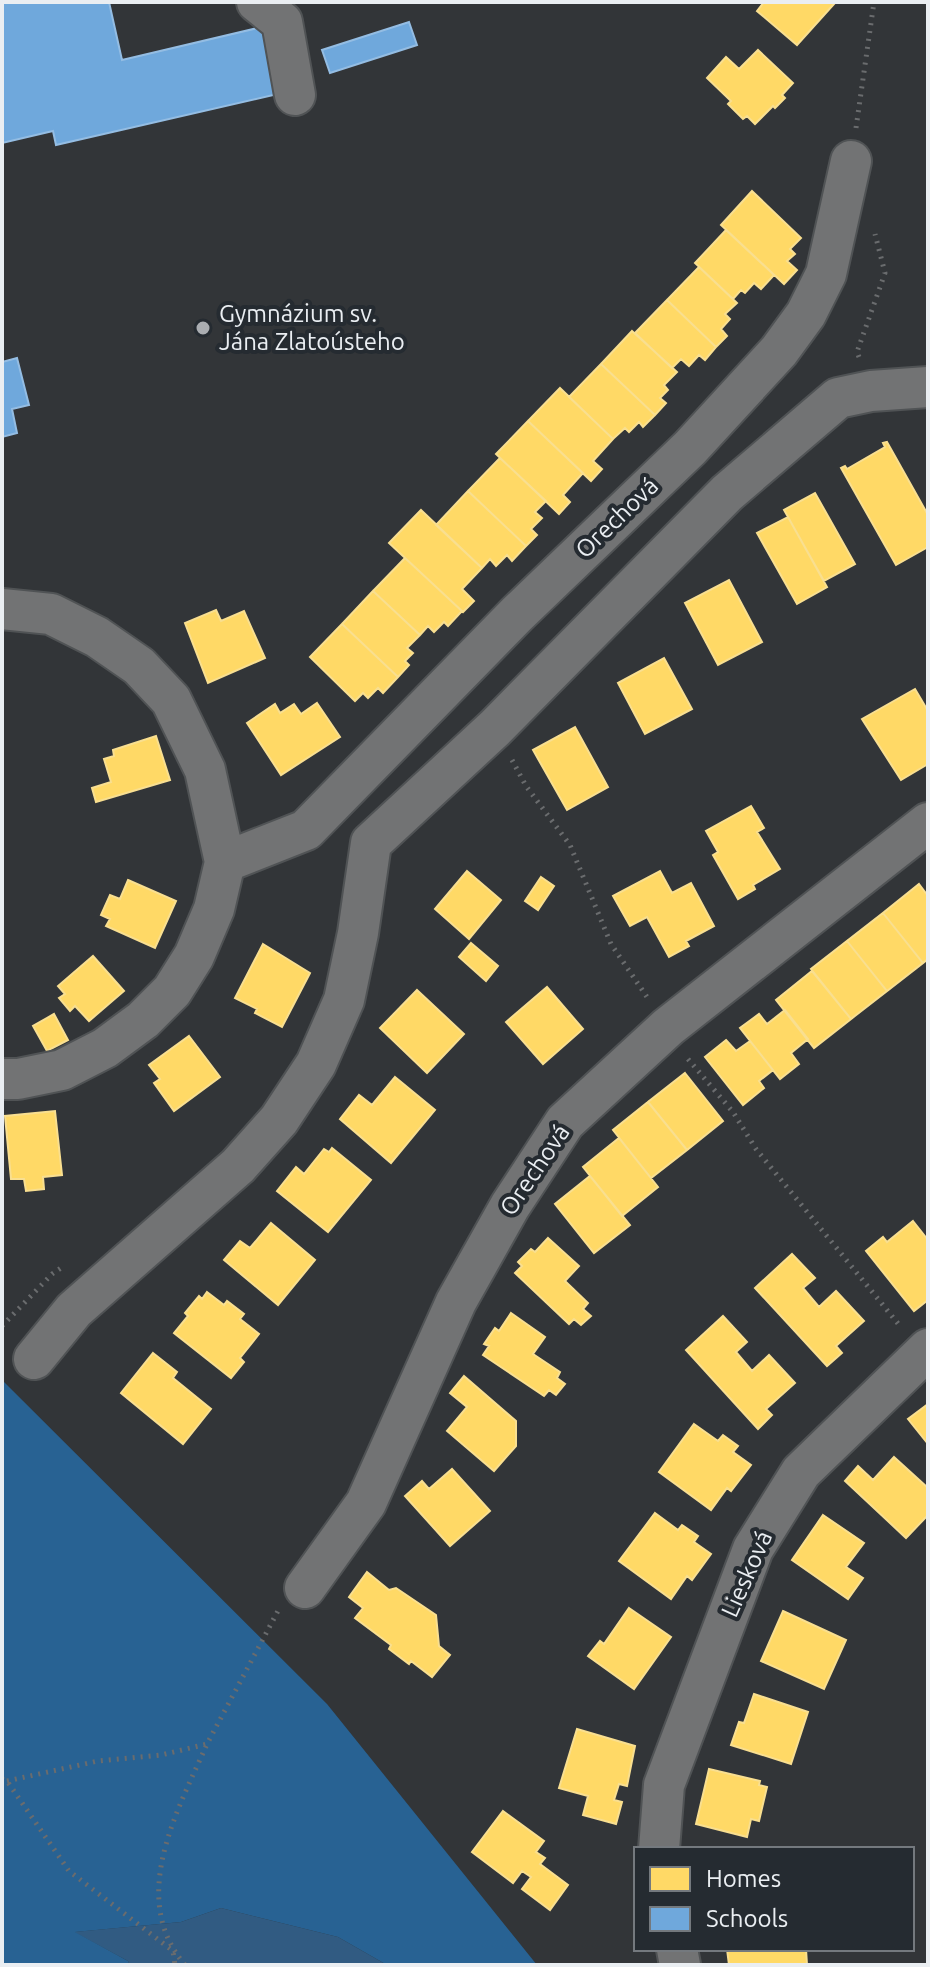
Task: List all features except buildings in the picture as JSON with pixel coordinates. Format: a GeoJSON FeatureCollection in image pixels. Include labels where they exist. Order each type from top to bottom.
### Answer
{"type":"FeatureCollection","features":[{"type":"Feature","properties":{"kind":"street"},"geometry":{"type":"LineString","coordinates":[[257,2],[282,22],[295,95]]}},
{"type":"Feature","properties":{"kind":"street","name":"Orechová"},"geometry":{"type":"LineString","coordinates":[[225,862],[306,830],[517,614],[690,448],[779,351],[806,314],[826,274],[851,161]]}},
{"type":"Feature","properties":{"kind":"street"},"geometry":{"type":"LineString","coordinates":[[34,1359],[74,1310],[238,1166],[279,1120],[316,1064],[344,1000],[358,933],[371,843],[495,728],[727,493],[838,398],[871,391],[928,387]]}},
{"type":"Feature","properties":{"kind":"street"},"geometry":{"type":"LineString","coordinates":[[2,609],[51,614],[97,637],[139,666],[171,700],[205,770],[225,862],[214,909],[194,956],[172,991],[143,1020],[105,1048],[62,1070],[29,1078],[2,1079]]}},
{"type":"Feature","properties":{"kind":"street","name":"Orechová"},"geometry":{"type":"LineString","coordinates":[[305,1588],[366,1503],[456,1302],[510,1206],[565,1122],[668,1027],[928,823]]}},
{"type":"Feature","properties":{"kind":"street"},"geometry":{"type":"LineString","coordinates":[[306,830],[371,843]]}},
{"type":"Feature","properties":{"kind":"street","name":"Liesková"},"geometry":{"type":"LineString","coordinates":[[659,1847],[664,1785],[753,1549],[801,1472],[925,1352]]}},
{"type":"Feature","properties":{"kind":"path"},"geometry":{"type":"LineString","coordinates":[[851,161],[874,2]]}},
{"type":"Feature","properties":{"kind":"path"},"geometry":{"type":"LineString","coordinates":[[871,391],[857,352],[885,273],[873,229]]}},
{"type":"Feature","properties":{"kind":"path"},"geometry":{"type":"LineString","coordinates":[[522,778],[570,845],[611,944],[668,1027]]}},
{"type":"Feature","properties":{"kind":"path"},"geometry":{"type":"LineString","coordinates":[[705,1081],[733,1112],[756,1149],[925,1352]]}},
{"type":"Feature","properties":{"kind":"path"},"geometry":{"type":"LineString","coordinates":[[2,1326],[52,1274],[65,1266]]}},
{"type":"Feature","properties":{"kind":"path"},"geometry":{"type":"LineString","coordinates":[[175,1965],[173,1951],[158,1913],[157,1881],[165,1846],[207,1744],[276,1611],[305,1588]]}},
{"type":"Feature","properties":{"kind":"path"},"geometry":{"type":"LineString","coordinates":[[185,1965],[173,1951],[69,1871],[4,1780],[98,1761],[161,1755],[207,1744]]}},
{"type":"Feature","properties":{"kind":"shaded area"},"geometry":{"type":"Polygon","coordinates":[[[2,1380],[327,1704],[537,1965],[387,1965],[338,1937],[221,1908],[181,1922],[75,1932],[128,1961],[130,1965],[2,1965],[2,1380]]]}},
{"type":"Feature","properties":{"kind":"shaded area"},"geometry":{"type":"Polygon","coordinates":[[[221,1908],[338,1937],[387,1965],[130,1965],[128,1961],[74,1932],[181,1922],[221,1908]]]}},
{"type":"Feature","properties":{"kind":"place","name":"Gymnázium sv. Jána Zlatoústeho"},"geometry":{"type":"Point","coordinates":[203,328]}}]}
